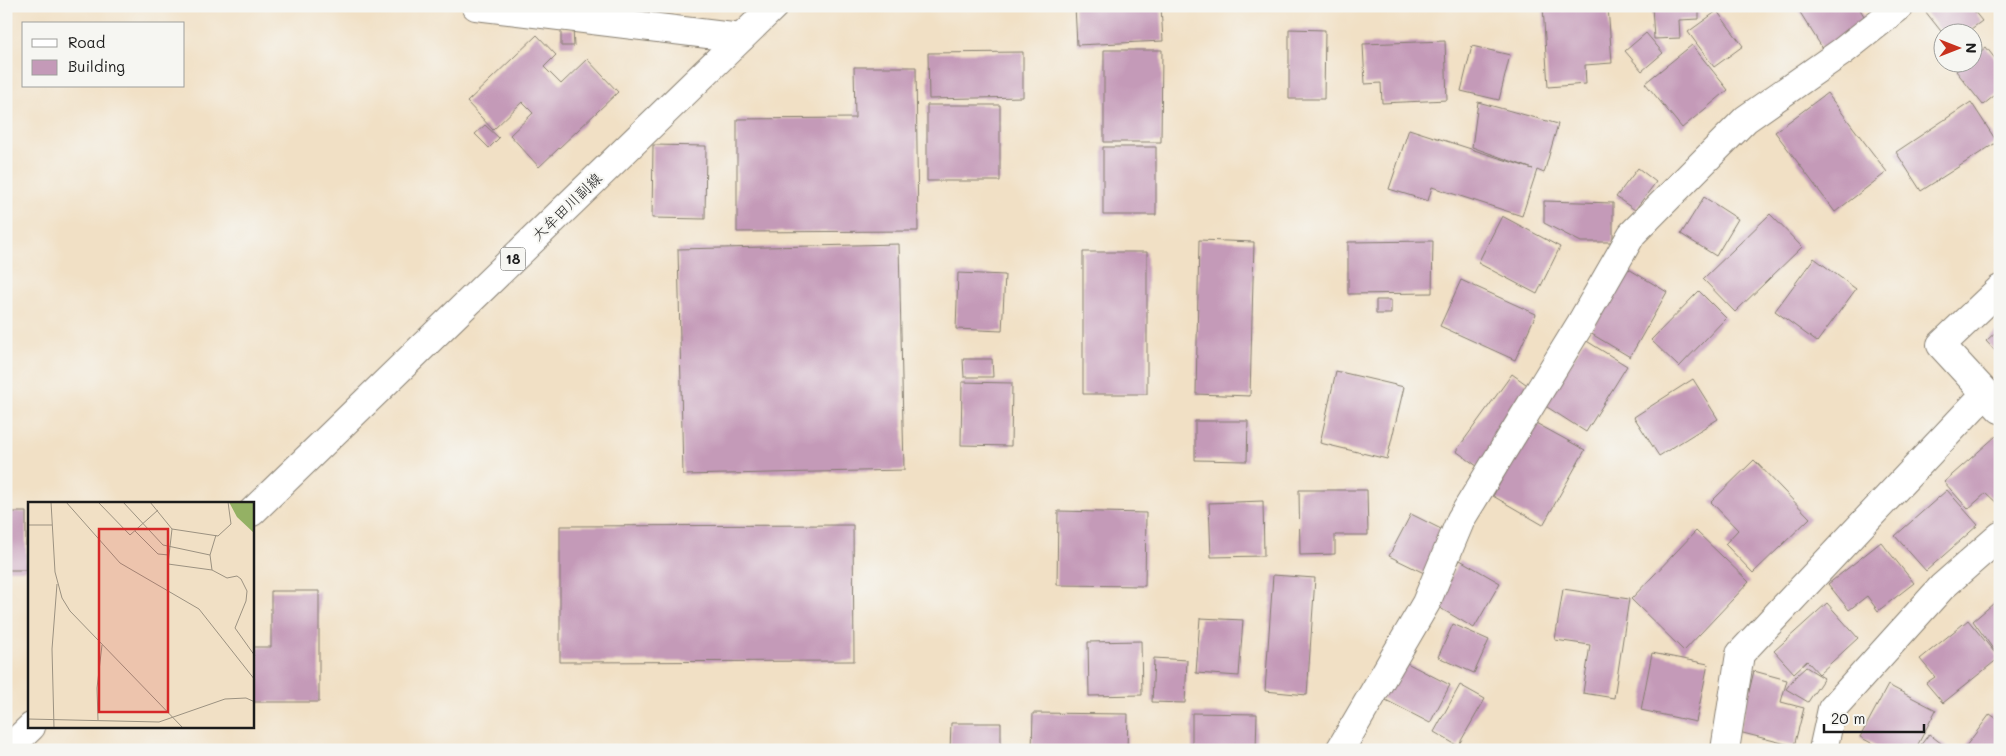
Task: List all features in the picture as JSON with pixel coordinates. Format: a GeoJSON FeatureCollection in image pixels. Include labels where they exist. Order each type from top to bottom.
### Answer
{"type":"FeatureCollection","features":[{"type":"Feature","properties":{"kind":"street"},"geometry":{"type":"LineString","coordinates":[[476,6],[740,38]]}},
{"type":"Feature","properties":{"kind":"street","name":"大牟田川副線"},"geometry":{"type":"LineString","coordinates":[[254,510],[774,6]]}},
{"type":"Feature","properties":{"kind":"street"},"geometry":{"type":"LineString","coordinates":[[1340,750],[1426,603],[1460,519],[1581,323],[1632,234],[1746,118],[1843,51],[1900,6]]}},
{"type":"Feature","properties":{"kind":"street"},"geometry":{"type":"LineString","coordinates":[[1725,750],[1740,654],[1992,402],[1941,345],[2000,289]]}},
{"type":"Feature","properties":{"kind":"street"},"geometry":{"type":"LineString","coordinates":[[1823,750],[1832,708],[1942,587],[2000,536]]}},
{"type":"Feature","properties":{"kind":"street"},"geometry":{"type":"LineString","coordinates":[[8,750],[30,728]]}},
{"type":"Feature","properties":{"kind":"building"},"geometry":{"type":"Polygon","coordinates":[[[1075,6],[1161,6],[1163,41],[1077,45],[1075,6]]]}},
{"type":"Feature","properties":{"kind":"building"},"geometry":{"type":"Polygon","coordinates":[[[1543,6],[1608,6],[1612,63],[1585,65],[1586,84],[1548,87],[1543,6]]]}},
{"type":"Feature","properties":{"kind":"building"},"geometry":{"type":"Polygon","coordinates":[[[1652,6],[1699,6],[1699,19],[1679,20],[1680,38],[1654,39],[1652,6]]]}},
{"type":"Feature","properties":{"kind":"building"},"geometry":{"type":"Polygon","coordinates":[[[1796,6],[1858,6],[1867,21],[1823,49],[1796,6]]]}},
{"type":"Feature","properties":{"kind":"building"},"geometry":{"type":"Polygon","coordinates":[[[1931,6],[1970,6],[1982,21],[1934,22],[1925,11],[1931,6]]]}},
{"type":"Feature","properties":{"kind":"building"},"geometry":{"type":"Polygon","coordinates":[[[1717,11],[1743,46],[1714,67],[1688,32],[1717,11]]]}},
{"type":"Feature","properties":{"kind":"building"},"geometry":{"type":"Polygon","coordinates":[[[573,29],[574,46],[561,46],[561,30],[573,29]]]}},
{"type":"Feature","properties":{"kind":"building"},"geometry":{"type":"Polygon","coordinates":[[[1289,29],[1325,30],[1324,99],[1289,99],[1289,29]]]}},
{"type":"Feature","properties":{"kind":"building"},"geometry":{"type":"Polygon","coordinates":[[[1646,33],[1663,53],[1642,71],[1625,51],[1646,33]]]}},
{"type":"Feature","properties":{"kind":"building"},"geometry":{"type":"Polygon","coordinates":[[[537,35],[556,55],[544,67],[561,84],[587,59],[618,92],[539,167],[510,135],[533,113],[522,102],[493,130],[467,102],[537,35]]]}},
{"type":"Feature","properties":{"kind":"building"},"geometry":{"type":"Polygon","coordinates":[[[1445,41],[1447,100],[1382,103],[1381,83],[1365,84],[1363,44],[1445,41]]]}},
{"type":"Feature","properties":{"kind":"building"},"geometry":{"type":"Polygon","coordinates":[[[1692,45],[1728,90],[1682,128],[1645,83],[1692,45]]]}},
{"type":"Feature","properties":{"kind":"building"},"geometry":{"type":"Polygon","coordinates":[[[1472,46],[1510,55],[1499,100],[1461,91],[1472,46]]]}},
{"type":"Feature","properties":{"kind":"building"},"geometry":{"type":"Polygon","coordinates":[[[1986,47],[2000,65],[2000,91],[1983,105],[1957,72],[1984,72],[1984,49],[1986,47]]]}},
{"type":"Feature","properties":{"kind":"building"},"geometry":{"type":"Polygon","coordinates":[[[1104,50],[1162,50],[1161,142],[1104,142],[1104,50]]]}},
{"type":"Feature","properties":{"kind":"building"},"geometry":{"type":"Polygon","coordinates":[[[1023,52],[1023,97],[929,99],[928,53],[1023,52]]]}},
{"type":"Feature","properties":{"kind":"building"},"geometry":{"type":"Polygon","coordinates":[[[854,67],[916,67],[918,231],[737,232],[737,119],[855,118],[854,67]]]}},
{"type":"Feature","properties":{"kind":"building"},"geometry":{"type":"Polygon","coordinates":[[[1827,93],[1887,172],[1835,212],[1775,132],[1827,93]]]}},
{"type":"Feature","properties":{"kind":"building"},"geometry":{"type":"Polygon","coordinates":[[[1478,102],[1558,124],[1544,173],[1537,170],[1522,216],[1432,187],[1428,201],[1389,189],[1409,129],[1533,169],[1472,147],[1478,102]]]}},
{"type":"Feature","properties":{"kind":"building"},"geometry":{"type":"Polygon","coordinates":[[[1971,102],[1997,142],[1921,191],[1896,152],[1971,102]]]}},
{"type":"Feature","properties":{"kind":"building"},"geometry":{"type":"Polygon","coordinates":[[[927,105],[1000,105],[1000,181],[927,181],[927,105]]]}},
{"type":"Feature","properties":{"kind":"building"},"geometry":{"type":"Polygon","coordinates":[[[485,125],[499,138],[489,148],[475,134],[485,125]]]}},
{"type":"Feature","properties":{"kind":"building"},"geometry":{"type":"Polygon","coordinates":[[[653,145],[706,146],[705,219],[652,218],[653,145]]]}},
{"type":"Feature","properties":{"kind":"building"},"geometry":{"type":"Polygon","coordinates":[[[1103,147],[1156,147],[1156,215],[1103,215],[1103,147]]]}},
{"type":"Feature","properties":{"kind":"building"},"geometry":{"type":"Polygon","coordinates":[[[1638,168],[1656,182],[1635,210],[1616,197],[1638,168]]]}},
{"type":"Feature","properties":{"kind":"building"},"geometry":{"type":"Polygon","coordinates":[[[1704,197],[1738,219],[1716,256],[1681,234],[1704,197]]]}},
{"type":"Feature","properties":{"kind":"building"},"geometry":{"type":"Polygon","coordinates":[[[1544,201],[1613,203],[1613,242],[1581,242],[1544,223],[1544,201]]]}},
{"type":"Feature","properties":{"kind":"building"},"geometry":{"type":"Polygon","coordinates":[[[1770,214],[1802,247],[1735,312],[1703,279],[1770,214]]]}},
{"type":"Feature","properties":{"kind":"building"},"geometry":{"type":"Polygon","coordinates":[[[1502,216],[1560,247],[1537,294],[1478,263],[1502,216]]]}},
{"type":"Feature","properties":{"kind":"building"},"geometry":{"type":"Polygon","coordinates":[[[1199,240],[1254,242],[1250,396],[1196,394],[1199,240]]]}},
{"type":"Feature","properties":{"kind":"building"},"geometry":{"type":"Polygon","coordinates":[[[1433,241],[1432,293],[1348,294],[1348,242],[1433,241]]]}},
{"type":"Feature","properties":{"kind":"building"},"geometry":{"type":"Polygon","coordinates":[[[899,244],[904,470],[683,475],[678,249],[899,244]]]}},
{"type":"Feature","properties":{"kind":"building"},"geometry":{"type":"Polygon","coordinates":[[[1083,252],[1147,252],[1147,394],[1083,394],[1083,252]]]}},
{"type":"Feature","properties":{"kind":"building"},"geometry":{"type":"Polygon","coordinates":[[[1814,258],[1856,289],[1817,342],[1775,311],[1814,258]]]}},
{"type":"Feature","properties":{"kind":"building"},"geometry":{"type":"Polygon","coordinates":[[[1627,268],[1667,292],[1630,357],[1590,333],[1627,268]]]}},
{"type":"Feature","properties":{"kind":"building"},"geometry":{"type":"Polygon","coordinates":[[[958,273],[1005,275],[1002,331],[956,329],[958,273]]]}},
{"type":"Feature","properties":{"kind":"building"},"geometry":{"type":"Polygon","coordinates":[[[1461,280],[1536,314],[1515,360],[1440,326],[1461,280]]]}},
{"type":"Feature","properties":{"kind":"building"},"geometry":{"type":"Polygon","coordinates":[[[1699,291],[1726,318],[1679,367],[1651,340],[1699,291]]]}},
{"type":"Feature","properties":{"kind":"building"},"geometry":{"type":"Polygon","coordinates":[[[1376,300],[1391,300],[1391,314],[1376,314],[1376,300]]]}},
{"type":"Feature","properties":{"kind":"building"},"geometry":{"type":"Polygon","coordinates":[[[2000,328],[2000,356],[1986,341],[2000,328]]]}},
{"type":"Feature","properties":{"kind":"building"},"geometry":{"type":"Polygon","coordinates":[[[1585,340],[1627,366],[1586,432],[1544,405],[1585,340]]]}},
{"type":"Feature","properties":{"kind":"building"},"geometry":{"type":"Polygon","coordinates":[[[963,359],[992,359],[993,377],[964,377],[963,359]]]}},
{"type":"Feature","properties":{"kind":"building"},"geometry":{"type":"Polygon","coordinates":[[[1336,371],[1404,387],[1387,459],[1320,443],[1336,371]]]}},
{"type":"Feature","properties":{"kind":"building"},"geometry":{"type":"Polygon","coordinates":[[[1512,374],[1537,392],[1481,469],[1456,451],[1512,374]]]}},
{"type":"Feature","properties":{"kind":"building"},"geometry":{"type":"Polygon","coordinates":[[[1693,379],[1718,419],[1659,456],[1634,417],[1693,379]]]}},
{"type":"Feature","properties":{"kind":"building"},"geometry":{"type":"Polygon","coordinates":[[[962,382],[1012,383],[1011,446],[961,445],[962,382]]]}},
{"type":"Feature","properties":{"kind":"building"},"geometry":{"type":"Polygon","coordinates":[[[1195,421],[1248,421],[1247,461],[1195,460],[1195,421]]]}},
{"type":"Feature","properties":{"kind":"building"},"geometry":{"type":"Polygon","coordinates":[[[1534,422],[1585,450],[1543,525],[1493,496],[1534,422]]]}},
{"type":"Feature","properties":{"kind":"building"},"geometry":{"type":"Polygon","coordinates":[[[1996,436],[2000,441],[2000,506],[1986,493],[1968,509],[1944,482],[1996,436]]]}},
{"type":"Feature","properties":{"kind":"building"},"geometry":{"type":"Polygon","coordinates":[[[1754,460],[1810,518],[1753,573],[1725,544],[1738,530],[1711,502],[1754,460]]]}},
{"type":"Feature","properties":{"kind":"building"},"geometry":{"type":"Polygon","coordinates":[[[1299,490],[1367,490],[1368,535],[1335,535],[1335,554],[1300,555],[1299,490]]]}},
{"type":"Feature","properties":{"kind":"building"},"geometry":{"type":"Polygon","coordinates":[[[1947,490],[1978,525],[1926,571],[1895,536],[1947,490]]]}},
{"type":"Feature","properties":{"kind":"building"},"geometry":{"type":"Polygon","coordinates":[[[1263,501],[1264,556],[1211,557],[1209,503],[1263,501]]]}},
{"type":"Feature","properties":{"kind":"building"},"geometry":{"type":"Polygon","coordinates":[[[1058,511],[1146,513],[1145,586],[1057,585],[1058,511]]]}},
{"type":"Feature","properties":{"kind":"building"},"geometry":{"type":"Polygon","coordinates":[[[6,512],[26,512],[26,570],[6,570],[6,512]]]}},
{"type":"Feature","properties":{"kind":"building"},"geometry":{"type":"Polygon","coordinates":[[[1411,514],[1445,531],[1424,573],[1389,556],[1411,514]]]}},
{"type":"Feature","properties":{"kind":"building"},"geometry":{"type":"Polygon","coordinates":[[[853,525],[854,661],[560,662],[560,526],[853,525]]]}},
{"type":"Feature","properties":{"kind":"building"},"geometry":{"type":"Polygon","coordinates":[[[1696,531],[1749,582],[1684,651],[1631,599],[1696,531]]]}},
{"type":"Feature","properties":{"kind":"building"},"geometry":{"type":"Polygon","coordinates":[[[1881,542],[1914,583],[1878,611],[1867,596],[1849,610],[1828,584],[1881,542]]]}},
{"type":"Feature","properties":{"kind":"building"},"geometry":{"type":"Polygon","coordinates":[[[1460,560],[1500,583],[1474,628],[1435,605],[1460,560]]]}},
{"type":"Feature","properties":{"kind":"building"},"geometry":{"type":"Polygon","coordinates":[[[1273,575],[1315,578],[1307,695],[1265,691],[1273,575]]]}},
{"type":"Feature","properties":{"kind":"building"},"geometry":{"type":"Polygon","coordinates":[[[1563,589],[1629,599],[1614,698],[1583,693],[1590,645],[1555,640],[1563,589]]]}},
{"type":"Feature","properties":{"kind":"building"},"geometry":{"type":"Polygon","coordinates":[[[271,591],[319,591],[319,702],[254,702],[254,647],[271,647],[271,591]]]}},
{"type":"Feature","properties":{"kind":"building"},"geometry":{"type":"Polygon","coordinates":[[[2000,598],[2000,650],[1996,653],[1973,621],[2000,598]]]}},
{"type":"Feature","properties":{"kind":"building"},"geometry":{"type":"Polygon","coordinates":[[[1827,603],[1858,638],[1819,674],[1807,661],[1794,673],[1774,651],[1827,603]]]}},
{"type":"Feature","properties":{"kind":"building"},"geometry":{"type":"Polygon","coordinates":[[[1200,618],[1243,620],[1239,676],[1196,673],[1200,618]]]}},
{"type":"Feature","properties":{"kind":"building"},"geometry":{"type":"Polygon","coordinates":[[[1968,620],[1999,658],[1943,703],[1926,683],[1935,677],[1920,659],[1968,620]]]}},
{"type":"Feature","properties":{"kind":"building"},"geometry":{"type":"Polygon","coordinates":[[[1453,624],[1489,640],[1474,673],[1438,657],[1453,624]]]}},
{"type":"Feature","properties":{"kind":"building"},"geometry":{"type":"Polygon","coordinates":[[[1141,641],[1142,695],[1089,696],[1088,642],[1141,641]]]}},
{"type":"Feature","properties":{"kind":"building"},"geometry":{"type":"Polygon","coordinates":[[[1652,653],[1708,664],[1696,722],[1641,710],[1652,653]]]}},
{"type":"Feature","properties":{"kind":"building"},"geometry":{"type":"Polygon","coordinates":[[[1154,658],[1187,660],[1185,703],[1152,702],[1154,658]]]}},
{"type":"Feature","properties":{"kind":"building"},"geometry":{"type":"Polygon","coordinates":[[[1399,659],[1450,685],[1430,723],[1380,697],[1399,659]]]}},
{"type":"Feature","properties":{"kind":"building"},"geometry":{"type":"Polygon","coordinates":[[[1806,667],[1824,678],[1808,702],[1786,689],[1806,667]]]}},
{"type":"Feature","properties":{"kind":"building"},"geometry":{"type":"Polygon","coordinates":[[[1754,671],[1787,680],[1781,702],[1804,708],[1794,746],[1739,732],[1754,671]]]}},
{"type":"Feature","properties":{"kind":"building"},"geometry":{"type":"Polygon","coordinates":[[[1460,685],[1485,699],[1458,746],[1434,732],[1460,685]]]}},
{"type":"Feature","properties":{"kind":"building"},"geometry":{"type":"Polygon","coordinates":[[[1888,685],[1936,710],[1915,750],[1901,745],[1899,750],[1884,750],[1860,737],[1888,685]]]}},
{"type":"Feature","properties":{"kind":"building"},"geometry":{"type":"Polygon","coordinates":[[[1033,713],[1128,714],[1127,750],[1032,750],[1033,713]]]}},
{"type":"Feature","properties":{"kind":"building"},"geometry":{"type":"Polygon","coordinates":[[[1192,713],[1257,714],[1256,750],[1192,750],[1192,713]]]}},
{"type":"Feature","properties":{"kind":"building"},"geometry":{"type":"Polygon","coordinates":[[[1990,714],[2000,721],[2000,750],[1963,750],[1990,714]]]}},
{"type":"Feature","properties":{"kind":"building"},"geometry":{"type":"Polygon","coordinates":[[[951,723],[1001,723],[1001,750],[950,750],[951,723]]]}},
{"type":"Feature","properties":{"kind":"building"},"geometry":{"type":"Polygon","coordinates":[[[1929,734],[1950,750],[1917,750],[1929,734]]]}}]}
